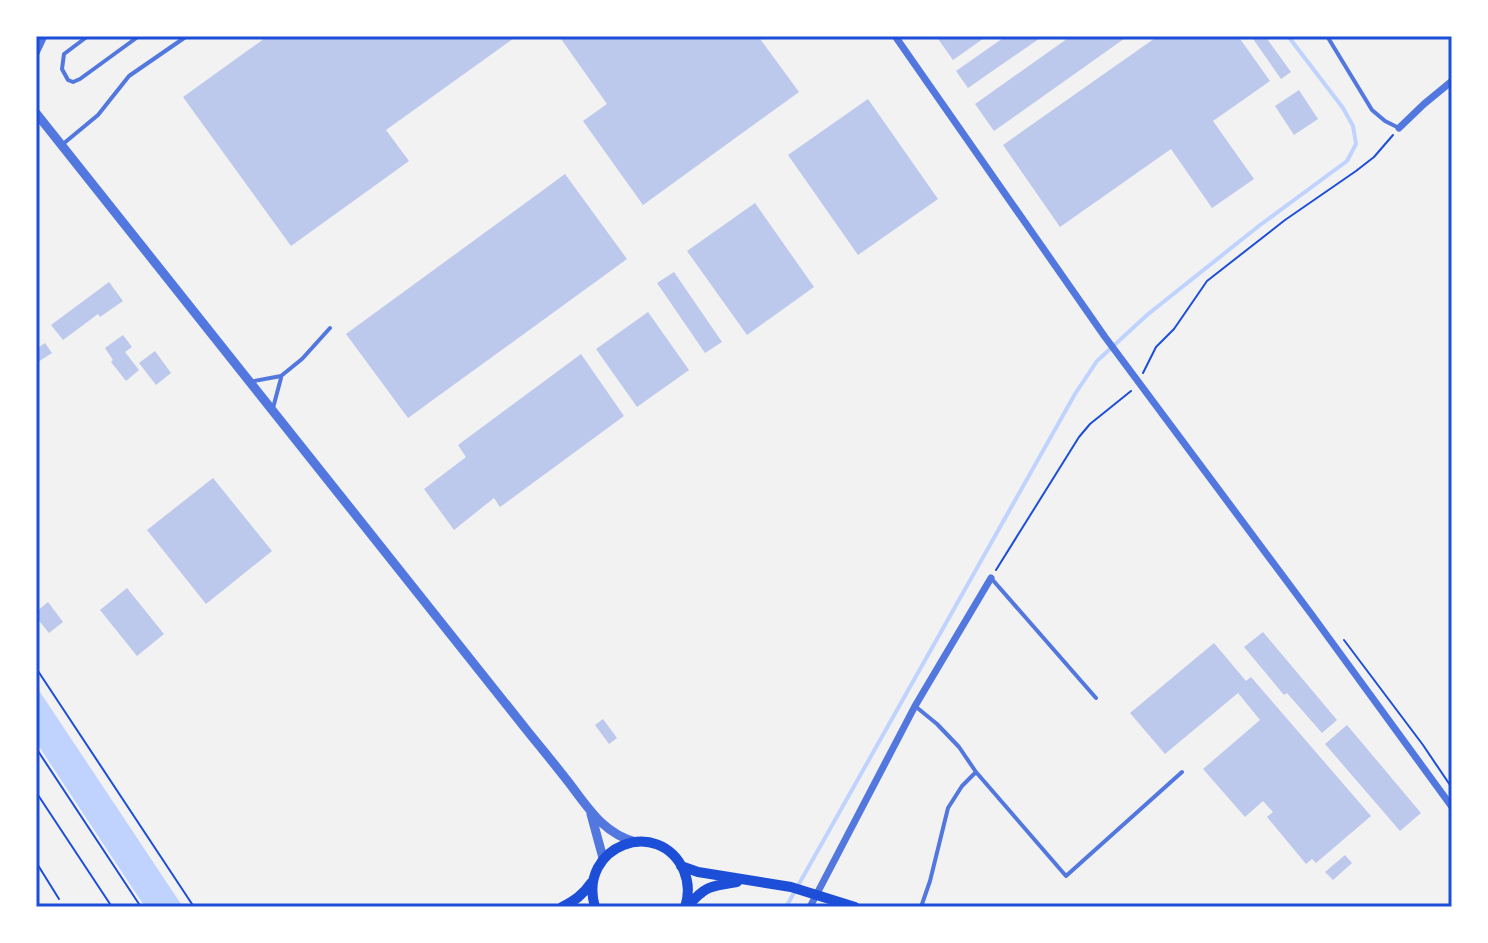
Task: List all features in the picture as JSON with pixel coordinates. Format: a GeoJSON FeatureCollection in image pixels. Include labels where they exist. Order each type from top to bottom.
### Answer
{"type":"FeatureCollection","features":[{"type":"Feature","properties":{"kind":"main road"},"geometry":{"type":"LineString","coordinates":[[562,907],[585,893],[596,869],[612,850],[636,842],[662,847],[673,855],[686,877],[686,907]]}},
{"type":"Feature","properties":{"kind":"main road"},"geometry":{"type":"LineString","coordinates":[[681,866],[698,872],[791,887],[855,907]]}},
{"type":"Feature","properties":{"kind":"main road"},"geometry":{"type":"LineString","coordinates":[[686,907],[700,892],[712,886],[748,880]]}},
{"type":"Feature","properties":{"kind":"main road"},"geometry":{"type":"LineString","coordinates":[[592,881],[595,907]]}},
{"type":"Feature","properties":{"kind":"street"},"geometry":{"type":"LineString","coordinates":[[36,42],[44,36]]}},
{"type":"Feature","properties":{"kind":"street"},"geometry":{"type":"LineString","coordinates":[[36,53],[44,36]]}},
{"type":"Feature","properties":{"kind":"street"},"geometry":{"type":"LineString","coordinates":[[895,36],[1105,337],[1452,807]]}},
{"type":"Feature","properties":{"kind":"street"},"geometry":{"type":"LineString","coordinates":[[1399,128],[1452,81]]}},
{"type":"Feature","properties":{"kind":"street"},"geometry":{"type":"LineString","coordinates":[[36,113],[591,814],[616,835],[636,842]]}},
{"type":"Feature","properties":{"kind":"street"},"geometry":{"type":"LineString","coordinates":[[810,907],[915,706],[991,578]]}},
{"type":"Feature","properties":{"kind":"street"},"geometry":{"type":"LineString","coordinates":[[591,814],[603,858]]}},
{"type":"Feature","properties":{"kind":"lane"},"geometry":{"type":"LineString","coordinates":[[88,36],[64,54],[62,69],[68,80],[73,82],[139,36]]}},
{"type":"Feature","properties":{"kind":"lane"},"geometry":{"type":"LineString","coordinates":[[61,145],[98,115],[129,76],[187,36]]}},
{"type":"Feature","properties":{"kind":"lane"},"geometry":{"type":"LineString","coordinates":[[1327,36],[1372,110],[1399,128]]}},
{"type":"Feature","properties":{"kind":"lane"},"geometry":{"type":"LineString","coordinates":[[249,382],[281,376],[302,359],[330,328]]}},
{"type":"Feature","properties":{"kind":"lane"},"geometry":{"type":"LineString","coordinates":[[272,410],[281,376]]}},
{"type":"Feature","properties":{"kind":"lane"},"geometry":{"type":"LineString","coordinates":[[991,578],[1096,698]]}},
{"type":"Feature","properties":{"kind":"lane"},"geometry":{"type":"LineString","coordinates":[[915,706],[959,747],[976,772],[1066,876],[1182,772]]}},
{"type":"Feature","properties":{"kind":"lane"},"geometry":{"type":"LineString","coordinates":[[921,907],[948,808],[962,786],[976,772]]}},
{"type":"Feature","properties":{"kind":"path"},"geometry":{"type":"LineString","coordinates":[[1174,329],[1200,289],[1215,274],[1374,157],[1399,128]]}},
{"type":"Feature","properties":{"kind":"path"},"geometry":{"type":"LineString","coordinates":[[991,578],[1079,437]]}},
{"type":"Feature","properties":{"kind":"path"},"geometry":{"type":"LineString","coordinates":[[36,668],[194,907]]}},
{"type":"Feature","properties":{"kind":"path"},"geometry":{"type":"LineString","coordinates":[[36,748],[141,907]]}},
{"type":"Feature","properties":{"kind":"path"},"geometry":{"type":"LineString","coordinates":[[36,792],[112,907]]}},
{"type":"Feature","properties":{"kind":"path"},"geometry":{"type":"LineString","coordinates":[[36,862],[59,899]]}},
{"type":"Feature","properties":{"kind":"water"},"geometry":{"type":"Polygon","coordinates":[[[36,686],[183,907],[145,907],[36,742],[36,686]]]}},
{"type":"Feature","properties":{"kind":"building"},"geometry":{"type":"Polygon","coordinates":[[[268,36],[517,36],[386,130],[409,161],[291,246],[183,97],[268,36]]]}},
{"type":"Feature","properties":{"kind":"building"},"geometry":{"type":"Polygon","coordinates":[[[559,36],[758,36],[799,92],[643,205],[583,121],[607,104],[559,36]]]}},
{"type":"Feature","properties":{"kind":"building"},"geometry":{"type":"Polygon","coordinates":[[[936,36],[987,36],[953,60],[936,36]]]}},
{"type":"Feature","properties":{"kind":"building"},"geometry":{"type":"Polygon","coordinates":[[[1006,36],[1043,36],[968,88],[956,71],[1006,36]]]}},
{"type":"Feature","properties":{"kind":"building"},"geometry":{"type":"Polygon","coordinates":[[[1071,36],[1128,36],[994,131],[975,104],[1071,36]]]}},
{"type":"Feature","properties":{"kind":"building"},"geometry":{"type":"Polygon","coordinates":[[[1158,36],[1238,36],[1270,81],[1213,121],[1254,179],[1212,208],[1171,149],[1060,227],[1003,145],[1158,36]]]}},
{"type":"Feature","properties":{"kind":"building"},"geometry":{"type":"Polygon","coordinates":[[[1251,36],[1265,36],[1291,72],[1281,79],[1251,36]]]}},
{"type":"Feature","properties":{"kind":"building"},"geometry":{"type":"Polygon","coordinates":[[[1299,90],[1318,119],[1294,135],[1275,106],[1299,90]]]}},
{"type":"Feature","properties":{"kind":"building"},"geometry":{"type":"Polygon","coordinates":[[[868,99],[938,199],[858,255],[788,155],[868,99]]]}},
{"type":"Feature","properties":{"kind":"building"},"geometry":{"type":"Polygon","coordinates":[[[565,174],[627,259],[408,418],[346,334],[565,174]]]}},
{"type":"Feature","properties":{"kind":"building"},"geometry":{"type":"Polygon","coordinates":[[[755,203],[814,287],[747,335],[687,251],[755,203]]]}},
{"type":"Feature","properties":{"kind":"building"},"geometry":{"type":"Polygon","coordinates":[[[674,272],[722,342],[705,353],[657,283],[674,272]]]}},
{"type":"Feature","properties":{"kind":"building"},"geometry":{"type":"Polygon","coordinates":[[[109,282],[123,301],[100,317],[98,314],[63,340],[51,325],[109,282]]]}},
{"type":"Feature","properties":{"kind":"building"},"geometry":{"type":"Polygon","coordinates":[[[648,312],[689,370],[637,407],[596,349],[648,312]]]}},
{"type":"Feature","properties":{"kind":"building"},"geometry":{"type":"Polygon","coordinates":[[[123,335],[132,347],[125,352],[139,370],[126,381],[111,362],[113,360],[105,348],[123,335]]]}},
{"type":"Feature","properties":{"kind":"building"},"geometry":{"type":"Polygon","coordinates":[[[45,343],[52,353],[38,362],[36,349],[45,343]]]}},
{"type":"Feature","properties":{"kind":"building"},"geometry":{"type":"Polygon","coordinates":[[[155,351],[171,373],[156,385],[139,363],[155,351]]]}},
{"type":"Feature","properties":{"kind":"building"},"geometry":{"type":"Polygon","coordinates":[[[581,354],[624,416],[500,507],[494,498],[454,530],[424,489],[466,457],[458,445],[581,354]]]}},
{"type":"Feature","properties":{"kind":"building"},"geometry":{"type":"Polygon","coordinates":[[[213,478],[272,551],[206,604],[147,530],[213,478]]]}},
{"type":"Feature","properties":{"kind":"building"},"geometry":{"type":"Polygon","coordinates":[[[127,588],[164,634],[137,656],[100,610],[127,588]]]}},
{"type":"Feature","properties":{"kind":"building"},"geometry":{"type":"Polygon","coordinates":[[[48,602],[63,622],[49,633],[36,617],[36,612],[48,602]]]}},
{"type":"Feature","properties":{"kind":"building"},"geometry":{"type":"Polygon","coordinates":[[[1263,632],[1337,720],[1322,733],[1287,693],[1284,695],[1244,647],[1263,632]]]}},
{"type":"Feature","properties":{"kind":"building"},"geometry":{"type":"Polygon","coordinates":[[[1214,643],[1246,681],[1251,677],[1371,816],[1316,863],[1312,859],[1306,864],[1267,817],[1273,812],[1263,801],[1245,817],[1203,769],[1260,720],[1238,693],[1165,754],[1130,713],[1214,643]]]}},
{"type":"Feature","properties":{"kind":"building"},"geometry":{"type":"Polygon","coordinates":[[[603,719],[617,738],[609,744],[595,725],[603,719]]]}},
{"type":"Feature","properties":{"kind":"building"},"geometry":{"type":"Polygon","coordinates":[[[1347,725],[1421,813],[1400,831],[1325,744],[1347,725]]]}},
{"type":"Feature","properties":{"kind":"building"},"geometry":{"type":"Polygon","coordinates":[[[1345,855],[1352,863],[1333,880],[1325,872],[1345,855]]]}},
{"type":"Feature","properties":{"kind":"waterway"},"geometry":{"type":"LineString","coordinates":[[786,907],[1075,394],[1097,361],[1147,315],[1347,161],[1356,144],[1353,126],[1343,108],[1288,36]]}}]}
